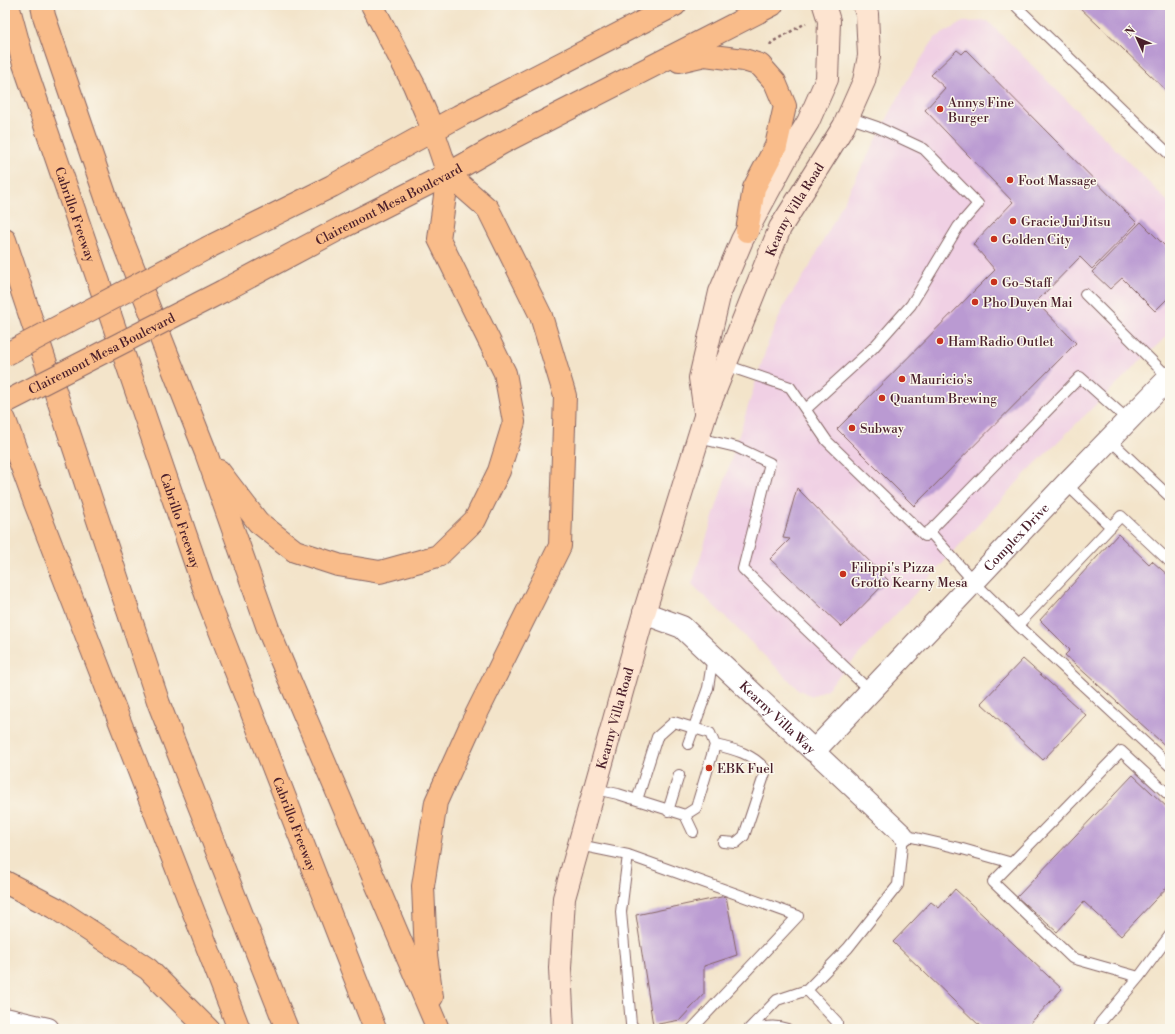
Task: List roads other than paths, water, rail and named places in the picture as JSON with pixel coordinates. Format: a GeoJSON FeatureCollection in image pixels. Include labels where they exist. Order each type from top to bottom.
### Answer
{"type":"FeatureCollection","features":[{"type":"Feature","properties":{"kind":"main road","name":"Cabrillo Freeway"},"geometry":{"type":"LineString","coordinates":[[8,5],[24,64],[208,600],[375,1029]]}},
{"type":"Feature","properties":{"kind":"main road"},"geometry":{"type":"LineString","coordinates":[[42,5],[44,16],[109,206],[206,453],[270,634],[437,1028]]}},
{"type":"Feature","properties":{"kind":"main road"},"geometry":{"type":"LineString","coordinates":[[206,453],[258,522],[295,551],[338,565],[380,572],[438,556],[475,520],[499,471],[514,422],[505,373],[439,239],[448,174],[433,130],[414,85],[372,5]]}},
{"type":"Feature","properties":{"kind":"main road"},"geometry":{"type":"LineString","coordinates":[[5,355],[209,247],[332,186],[433,130],[675,5]]}},
{"type":"Feature","properties":{"kind":"main road","name":"Clairemont Mesa Boulevard"},"geometry":{"type":"LineString","coordinates":[[5,402],[223,291],[448,174],[502,144],[772,5]]}},
{"type":"Feature","properties":{"kind":"main road","name":"Kearny Villa Road"},"geometry":{"type":"LineString","coordinates":[[706,413],[700,378],[720,292],[747,231],[808,122],[827,79],[829,20],[824,5]]}},
{"type":"Feature","properties":{"kind":"main road","name":"Kearny Villa Road"},"geometry":{"type":"LineString","coordinates":[[564,1029],[560,968],[564,898],[644,613],[706,413],[780,228],[844,126],[864,81],[868,56],[867,14],[864,5]]}},
{"type":"Feature","properties":{"kind":"main road"},"geometry":{"type":"LineString","coordinates":[[656,65],[705,55],[744,60],[760,65],[775,82],[784,106],[776,146],[754,188],[747,231]]}},
{"type":"Feature","properties":{"kind":"main road"},"geometry":{"type":"LineString","coordinates":[[437,1028],[426,955],[423,886],[436,802],[470,727],[560,546],[565,396],[541,316],[488,209],[448,174]]}},
{"type":"Feature","properties":{"kind":"main road"},"geometry":{"type":"LineString","coordinates":[[5,240],[159,704],[287,1029]]}},
{"type":"Feature","properties":{"kind":"main road"},"geometry":{"type":"LineString","coordinates":[[5,420],[35,503],[238,1029]]}},
{"type":"Feature","properties":{"kind":"main road"},"geometry":{"type":"LineString","coordinates":[[5,882],[57,909],[148,969],[208,1029]]}},
{"type":"Feature","properties":{"kind":"street","name":"Complex Drive"},"geometry":{"type":"LineString","coordinates":[[814,751],[1066,484],[1170,378]]}},
{"type":"Feature","properties":{"kind":"street","name":"Kearny Villa Way"},"geometry":{"type":"LineString","coordinates":[[644,613],[682,627],[903,835]]}},
{"type":"Feature","properties":{"kind":"street"},"geometry":{"type":"LineString","coordinates":[[5,1019],[48,1029]]}},
{"type":"Feature","properties":{"kind":"lane"},"geometry":{"type":"LineString","coordinates":[[1019,5],[1017,7],[1170,155]]}},
{"type":"Feature","properties":{"kind":"lane"},"geometry":{"type":"LineString","coordinates":[[806,408],[873,348],[911,306],[958,227],[978,204],[924,149],[877,127],[848,117]]}},
{"type":"Feature","properties":{"kind":"lane"},"geometry":{"type":"LineString","coordinates":[[1085,294],[1170,378]]}},
{"type":"Feature","properties":{"kind":"lane"},"geometry":{"type":"LineString","coordinates":[[725,365],[790,386],[828,441],[924,536],[1080,377],[1128,420]]}},
{"type":"Feature","properties":{"kind":"lane"},"geometry":{"type":"LineString","coordinates":[[698,438],[736,447],[770,463],[742,569],[870,691]]}},
{"type":"Feature","properties":{"kind":"lane"},"geometry":{"type":"LineString","coordinates":[[1109,440],[1169,494]]}},
{"type":"Feature","properties":{"kind":"lane"},"geometry":{"type":"LineString","coordinates":[[1066,484],[1111,527]]}},
{"type":"Feature","properties":{"kind":"lane"},"geometry":{"type":"LineString","coordinates":[[1018,626],[1121,516],[1170,562]]}},
{"type":"Feature","properties":{"kind":"lane"},"geometry":{"type":"LineString","coordinates":[[929,531],[974,582],[1018,626],[1170,766]]}},
{"type":"Feature","properties":{"kind":"lane"},"geometry":{"type":"LineString","coordinates":[[688,744],[708,688],[713,656]]}},
{"type":"Feature","properties":{"kind":"lane"},"geometry":{"type":"LineString","coordinates":[[595,789],[618,794],[668,811],[685,815],[696,808],[715,745],[710,733],[674,722],[657,737],[637,800]]}},
{"type":"Feature","properties":{"kind":"lane"},"geometry":{"type":"LineString","coordinates":[[715,745],[735,750],[750,756],[761,763],[766,770],[744,836],[736,843],[723,842]]}},
{"type":"Feature","properties":{"kind":"lane"},"geometry":{"type":"LineString","coordinates":[[1139,978],[1072,958],[994,882],[1120,751],[1170,796]]}},
{"type":"Feature","properties":{"kind":"lane"},"geometry":{"type":"LineString","coordinates":[[668,811],[678,775]]}},
{"type":"Feature","properties":{"kind":"lane"},"geometry":{"type":"LineString","coordinates":[[685,815],[693,832]]}},
{"type":"Feature","properties":{"kind":"lane"},"geometry":{"type":"LineString","coordinates":[[749,1029],[777,1000],[807,990],[848,948],[898,885],[903,835],[1012,862]]}},
{"type":"Feature","properties":{"kind":"lane"},"geometry":{"type":"LineString","coordinates":[[579,845],[628,855],[798,916],[692,1029]]}},
{"type":"Feature","properties":{"kind":"lane"},"geometry":{"type":"LineString","coordinates":[[628,855],[621,912],[631,1024],[635,1029]]}},
{"type":"Feature","properties":{"kind":"lane"},"geometry":{"type":"LineString","coordinates":[[1098,1029],[1102,1022],[1139,978],[1170,935]]}},
{"type":"Feature","properties":{"kind":"lane"},"geometry":{"type":"LineString","coordinates":[[807,990],[837,1022],[837,1029]]}},
{"type":"Feature","properties":{"kind":"lane"},"geometry":{"type":"LineString","coordinates":[[757,1029],[768,1026],[787,1029]]}},
{"type":"Feature","properties":{"kind":"place","name":"Annys Fine Burger"},"geometry":{"type":"Point","coordinates":[940,109]}},
{"type":"Feature","properties":{"kind":"place","name":"Foot Massage"},"geometry":{"type":"Point","coordinates":[1010,180]}},
{"type":"Feature","properties":{"kind":"place","name":"Gracie Jui Jitsu"},"geometry":{"type":"Point","coordinates":[1013,221]}},
{"type":"Feature","properties":{"kind":"place","name":"Golden City"},"geometry":{"type":"Point","coordinates":[994,239]}},
{"type":"Feature","properties":{"kind":"place","name":"Go-Staff"},"geometry":{"type":"Point","coordinates":[994,282]}},
{"type":"Feature","properties":{"kind":"place","name":"Pho Duyen Mai"},"geometry":{"type":"Point","coordinates":[975,302]}},
{"type":"Feature","properties":{"kind":"place","name":"Ham Radio Outlet"},"geometry":{"type":"Point","coordinates":[940,341]}},
{"type":"Feature","properties":{"kind":"place","name":"Mauricio's"},"geometry":{"type":"Point","coordinates":[902,379]}},
{"type":"Feature","properties":{"kind":"place","name":"Quantum Brewing"},"geometry":{"type":"Point","coordinates":[882,398]}},
{"type":"Feature","properties":{"kind":"place","name":"Subway"},"geometry":{"type":"Point","coordinates":[852,428]}},
{"type":"Feature","properties":{"kind":"place","name":"Filippi's Pizza Grotto Kearny Mesa"},"geometry":{"type":"Point","coordinates":[843,574]}},
{"type":"Feature","properties":{"kind":"place","name":"EBK Fuel"},"geometry":{"type":"Point","coordinates":[709,768]}}]}
